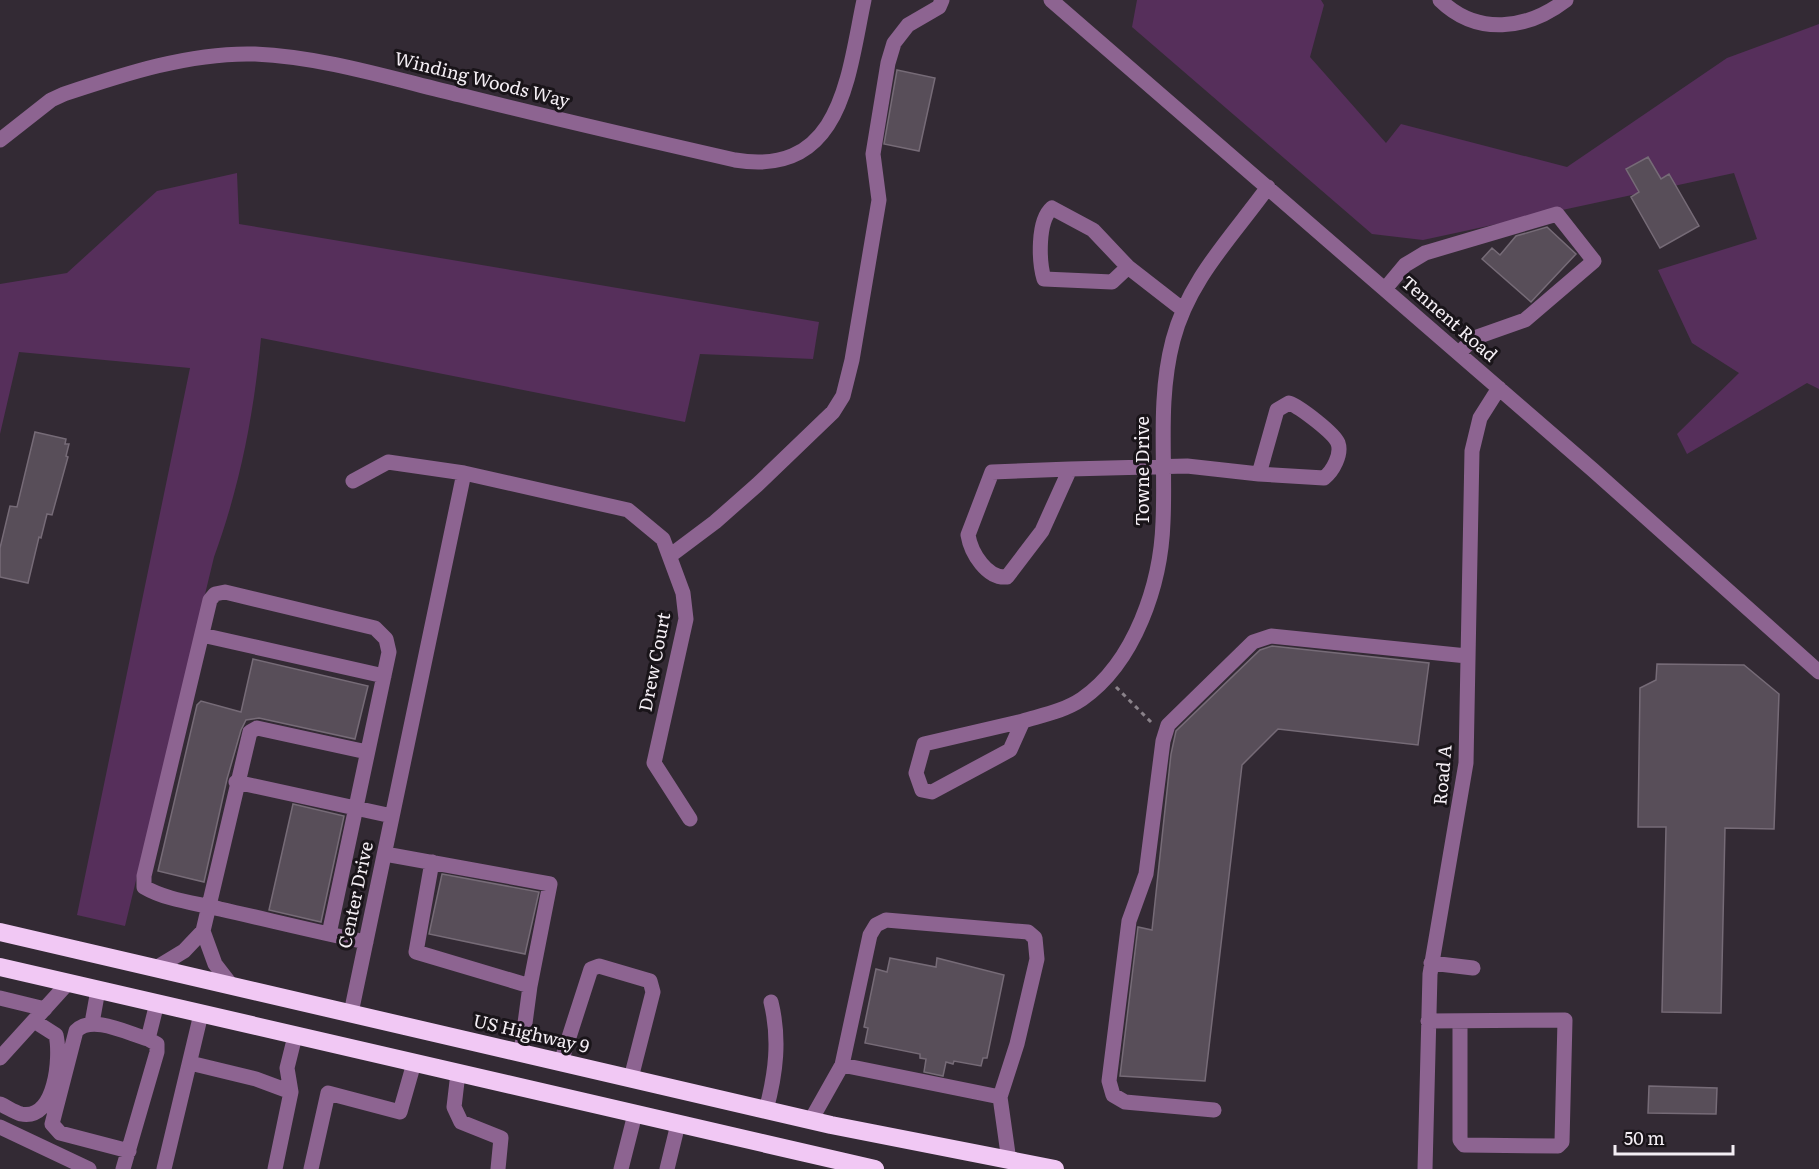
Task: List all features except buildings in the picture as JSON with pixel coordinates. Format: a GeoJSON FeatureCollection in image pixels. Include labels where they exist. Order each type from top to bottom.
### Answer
{"type":"FeatureCollection","features":[{"type":"Feature","properties":{"kind":"highway","name":"US Highway 9"},"geometry":{"type":"LineString","coordinates":[[0,932],[766,1110],[1055,1169]]}},
{"type":"Feature","properties":{"kind":"highway"},"geometry":{"type":"LineString","coordinates":[[0,967],[678,1124],[845,1166],[875,1169]]}},
{"type":"Feature","properties":{"kind":"street","name":"Winding Woods Way"},"geometry":{"type":"LineString","coordinates":[[0,140],[51,100],[72,92],[180,61],[220,55],[254,54],[294,57],[368,72],[735,160],[770,161],[798,152],[814,141],[837,112],[846,85],[864,0]]}},
{"type":"Feature","properties":{"kind":"street"},"geometry":{"type":"LineString","coordinates":[[670,555],[716,522],[757,485],[833,412],[843,396],[852,360],[879,200],[873,154],[888,63],[894,43],[908,25],[939,7],[942,0]]}},
{"type":"Feature","properties":{"kind":"street","name":"Tennent Road"},"geometry":{"type":"LineString","coordinates":[[1051,0],[1459,353],[1819,672]]}},
{"type":"Feature","properties":{"kind":"street"},"geometry":{"type":"LineString","coordinates":[[1440,0],[1454,13],[1471,21],[1504,26],[1536,18],[1566,0]]}},
{"type":"Feature","properties":{"kind":"street","name":"Towne Drive"},"geometry":{"type":"LineString","coordinates":[[1023,721],[1010,750],[932,792],[922,790],[916,773],[924,744],[1023,721],[1069,707],[1107,677],[1132,638],[1157,568],[1163,521],[1162,419],[1166,374],[1182,309],[1215,253],[1241,225],[1268,187]]}},
{"type":"Feature","properties":{"kind":"street"},"geometry":{"type":"LineString","coordinates":[[1128,267],[1112,282],[1044,279],[1042,240],[1048,212],[1052,208],[1093,230],[1128,267],[1182,309]]}},
{"type":"Feature","properties":{"kind":"street"},"geometry":{"type":"LineString","coordinates":[[1385,289],[1404,265],[1425,253],[1557,214],[1594,261],[1525,320],[1474,338],[1459,353]]}},
{"type":"Feature","properties":{"kind":"street","name":"Road A"},"geometry":{"type":"LineString","coordinates":[[1425,1169],[1431,963],[1466,763],[1472,451],[1480,418],[1499,388]]}},
{"type":"Feature","properties":{"kind":"street"},"geometry":{"type":"LineString","coordinates":[[1070,469],[1042,531],[1007,576],[999,577],[991,574],[985,569],[968,535],[992,472],[1070,469],[1163,466],[1186,466],[1259,474],[1324,478],[1334,467],[1339,451],[1338,442],[1300,408],[1289,403],[1282,405],[1277,410],[1259,474]]}},
{"type":"Feature","properties":{"kind":"street","name":"Drew Court"},"geometry":{"type":"LineString","coordinates":[[353,481],[388,462],[464,473],[628,510],[663,539],[683,593],[686,619],[654,763],[690,819]]}},
{"type":"Feature","properties":{"kind":"street","name":"Center Drive"},"geometry":{"type":"LineString","coordinates":[[351,1013],[464,473]]}},
{"type":"Feature","properties":{"kind":"street"},"geometry":{"type":"LineString","coordinates":[[329,934],[389,652],[386,639],[375,628],[225,592],[215,594],[210,600],[144,876],[144,887],[153,892],[209,906],[329,934],[366,942]]}},
{"type":"Feature","properties":{"kind":"street"},"geometry":{"type":"LineString","coordinates":[[202,635],[384,676]]}},
{"type":"Feature","properties":{"kind":"street"},"geometry":{"type":"LineString","coordinates":[[1214,1110],[1125,1102],[1113,1095],[1109,1081],[1129,921],[1146,874],[1168,725],[1253,642],[1271,636],[1467,656]]}},
{"type":"Feature","properties":{"kind":"street"},"geometry":{"type":"LineString","coordinates":[[156,968],[184,951],[203,931],[236,782],[250,732],[257,728],[368,752]]}},
{"type":"Feature","properties":{"kind":"street"},"geometry":{"type":"LineString","coordinates":[[236,782],[392,816]]}},
{"type":"Feature","properties":{"kind":"street"},"geometry":{"type":"LineString","coordinates":[[385,854],[550,884],[530,986],[521,1053]]}},
{"type":"Feature","properties":{"kind":"street"},"geometry":{"type":"LineString","coordinates":[[432,862],[416,952],[530,986]]}},
{"type":"Feature","properties":{"kind":"street"},"geometry":{"type":"LineString","coordinates":[[811,1120],[843,1065],[870,935],[876,925],[886,920],[1028,932],[1035,938],[1037,959],[1017,1044],[1000,1097],[1009,1161]]}},
{"type":"Feature","properties":{"kind":"street"},"geometry":{"type":"LineString","coordinates":[[203,931],[214,964],[232,986]]}},
{"type":"Feature","properties":{"kind":"street"},"geometry":{"type":"LineString","coordinates":[[1431,963],[1473,968]]}},
{"type":"Feature","properties":{"kind":"street"},"geometry":{"type":"LineString","coordinates":[[561,1062],[591,969],[598,966],[650,981],[653,992],[631,1078]]}},
{"type":"Feature","properties":{"kind":"street"},"geometry":{"type":"LineString","coordinates":[[0,1058],[68,983]]}},
{"type":"Feature","properties":{"kind":"street"},"geometry":{"type":"LineString","coordinates":[[92,1023],[98,990]]}},
{"type":"Feature","properties":{"kind":"street"},"geometry":{"type":"LineString","coordinates":[[0,998],[45,1009]]}},
{"type":"Feature","properties":{"kind":"street"},"geometry":{"type":"LineString","coordinates":[[766,1110],[776,1066],[776,1020],[771,1002]]}},
{"type":"Feature","properties":{"kind":"street"},"geometry":{"type":"LineString","coordinates":[[148,1039],[157,1004]]}},
{"type":"Feature","properties":{"kind":"street"},"geometry":{"type":"LineString","coordinates":[[164,1169],[201,1014]]}},
{"type":"Feature","properties":{"kind":"street"},"geometry":{"type":"LineString","coordinates":[[1428,1021],[1565,1020],[1562,1142],[1558,1146],[1464,1145],[1460,1140],[1460,1021]]}},
{"type":"Feature","properties":{"kind":"street"},"geometry":{"type":"LineString","coordinates":[[0,1104],[23,1114],[34,1112],[47,1101],[53,1087],[59,1063],[56,1035],[34,1021]]}},
{"type":"Feature","properties":{"kind":"street"},"geometry":{"type":"LineString","coordinates":[[123,1169],[129,1151],[157,1052],[157,1044],[148,1039],[92,1023],[81,1026],[76,1031],[52,1124],[60,1133],[129,1151]]}},
{"type":"Feature","properties":{"kind":"street"},"geometry":{"type":"LineString","coordinates":[[275,1169],[291,1092],[287,1068],[295,1036]]}},
{"type":"Feature","properties":{"kind":"street"},"geometry":{"type":"LineString","coordinates":[[190,1062],[256,1079],[291,1092]]}},
{"type":"Feature","properties":{"kind":"street"},"geometry":{"type":"LineString","coordinates":[[311,1169],[328,1093],[400,1112],[414,1063]]}},
{"type":"Feature","properties":{"kind":"street"},"geometry":{"type":"LineString","coordinates":[[843,1065],[1000,1097]]}},
{"type":"Feature","properties":{"kind":"street"},"geometry":{"type":"LineString","coordinates":[[458,1073],[454,1107],[460,1122],[501,1138],[498,1169]]}},
{"type":"Feature","properties":{"kind":"street"},"geometry":{"type":"LineString","coordinates":[[621,1169],[635,1114]]}},
{"type":"Feature","properties":{"kind":"street"},"geometry":{"type":"LineString","coordinates":[[667,1169],[678,1124]]}},
{"type":"Feature","properties":{"kind":"street"},"geometry":{"type":"LineString","coordinates":[[0,1127],[89,1169]]}},
{"type":"Feature","properties":{"kind":"street"},"geometry":{"type":"LineString","coordinates":[[50,1150],[60,1133]]}},
{"type":"Feature","properties":{"kind":"path"},"geometry":{"type":"LineString","coordinates":[[1107,677],[1165,736]]}},
{"type":"Feature","properties":{"kind":"shaded area"},"geometry":{"type":"Polygon","coordinates":[[[1137,0],[1321,0],[1324,5],[1310,57],[1386,143],[1401,124],[1567,167],[1727,58],[1819,24],[1819,389],[1807,383],[1687,454],[1677,434],[1739,373],[1692,343],[1658,270],[1757,239],[1734,173],[1423,240],[1372,234],[1132,27],[1137,0]]]}},
{"type":"Feature","properties":{"kind":"shaded area"},"geometry":{"type":"Polygon","coordinates":[[[237,173],[239,224],[819,322],[813,359],[700,354],[685,422],[261,338],[245,449],[214,557],[125,926],[77,915],[190,368],[19,352],[0,434],[0,284],[67,273],[157,191],[237,173]]]}}]}
